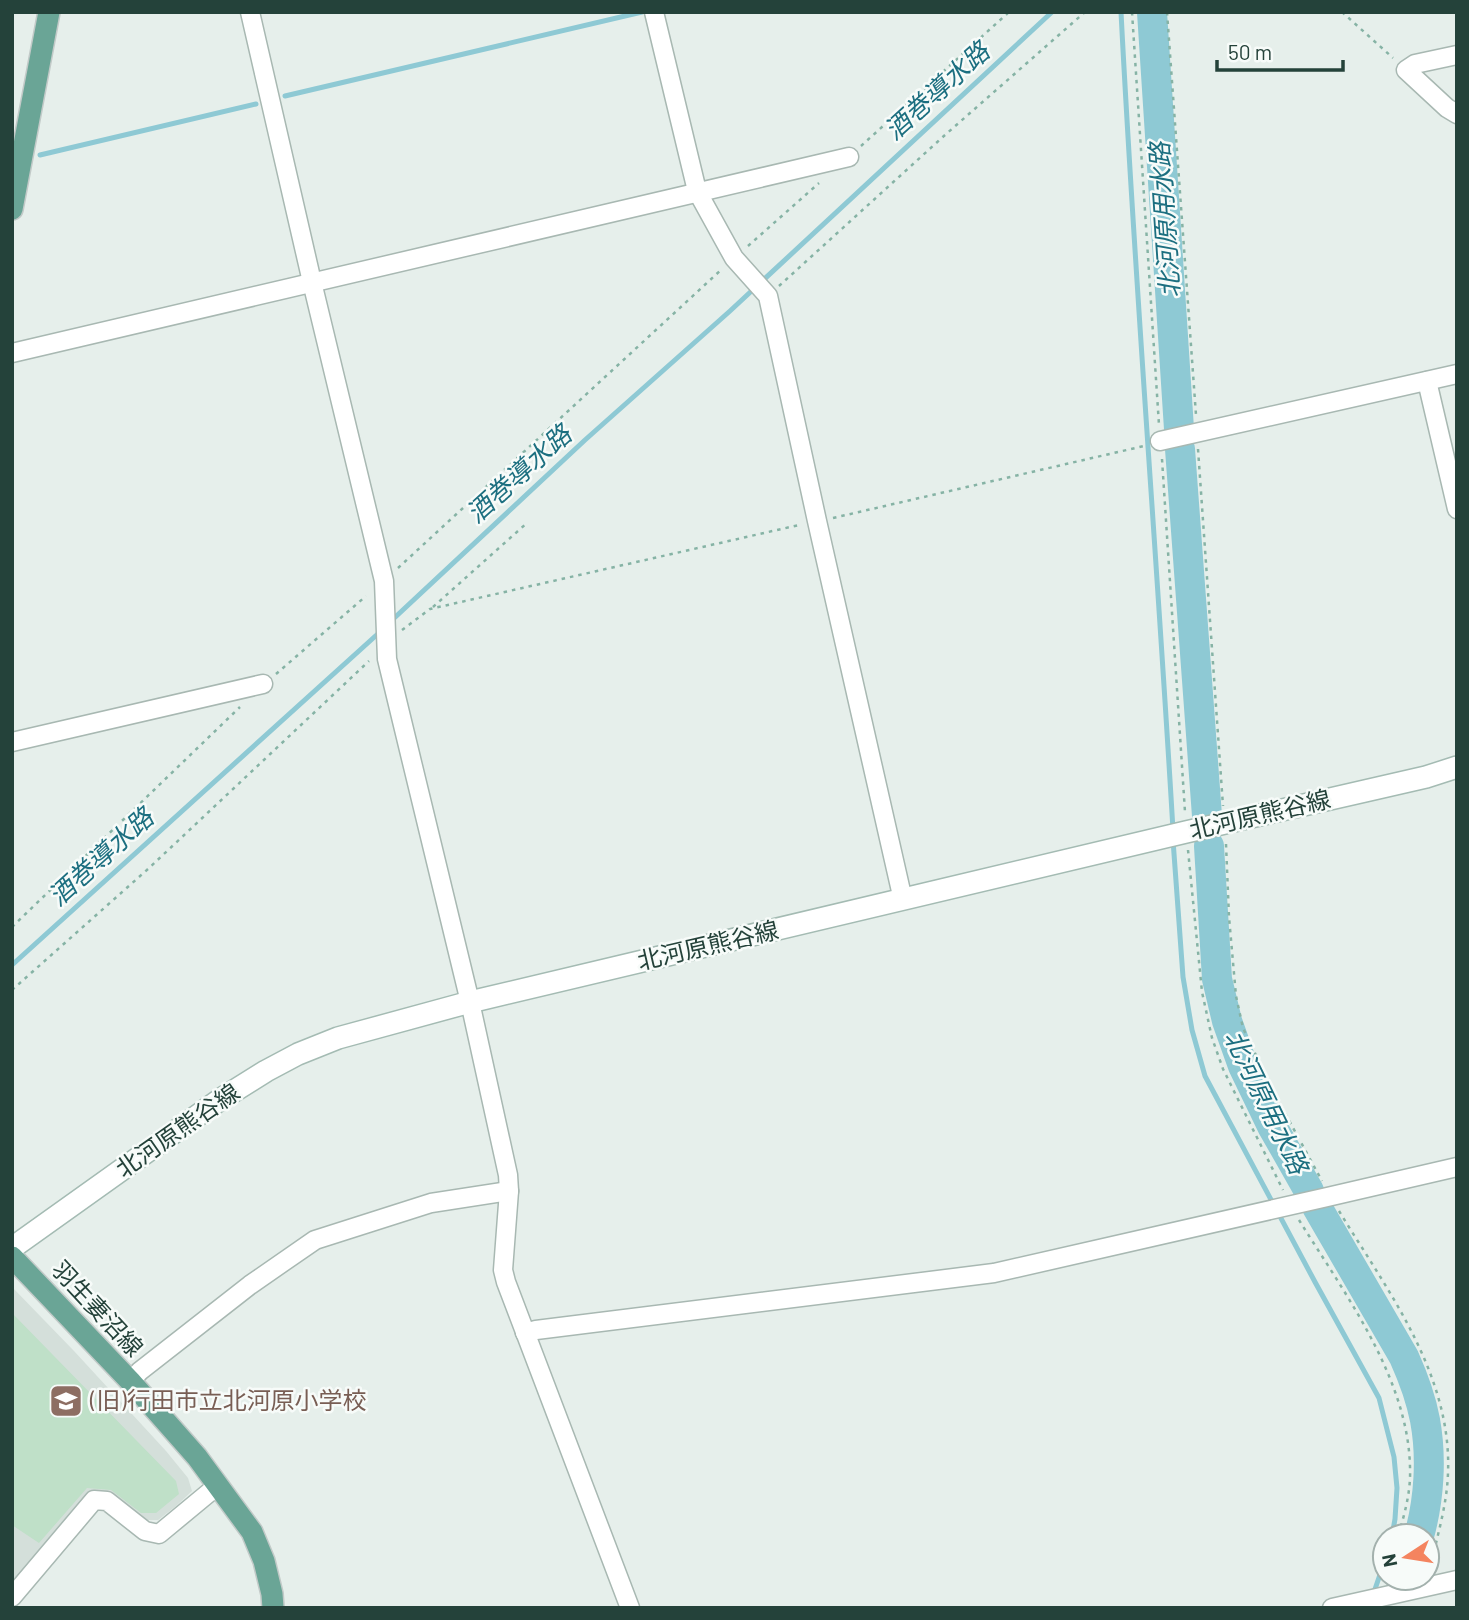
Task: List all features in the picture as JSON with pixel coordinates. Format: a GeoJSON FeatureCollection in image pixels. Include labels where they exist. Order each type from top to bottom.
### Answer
{"type":"FeatureCollection","features":[{"type":"Feature","properties":{"kind":"main road"},"geometry":{"type":"LineString","coordinates":[[12,209],[49,12]]}},
{"type":"Feature","properties":{"kind":"main road","name":"北河原熊谷線"},"geometry":{"type":"LineString","coordinates":[[12,1248],[218,1101],[266,1070],[338,1038],[470,1002],[1413,780],[1457,767]]}},
{"type":"Feature","properties":{"kind":"main road","name":"羽生妻沼線"},"geometry":{"type":"LineString","coordinates":[[12,1257],[191,1449],[252,1532],[264,1561],[273,1608]]}},
{"type":"Feature","properties":{"kind":"street"},"geometry":{"type":"LineString","coordinates":[[250,12],[384,581],[387,659],[470,1002],[508,1175],[503,1270],[630,1608]]}},
{"type":"Feature","properties":{"kind":"street"},"geometry":{"type":"LineString","coordinates":[[654,12],[697,191],[734,258],[768,296],[903,900]]}},
{"type":"Feature","properties":{"kind":"street"},"geometry":{"type":"LineString","coordinates":[[1457,55],[1415,64],[1406,70],[1457,114]]}},
{"type":"Feature","properties":{"kind":"street"},"geometry":{"type":"LineString","coordinates":[[12,353],[849,156]]}},
{"type":"Feature","properties":{"kind":"street"},"geometry":{"type":"LineString","coordinates":[[1160,441],[1457,374]]}},
{"type":"Feature","properties":{"kind":"street"},"geometry":{"type":"LineString","coordinates":[[1427,382],[1457,509]]}},
{"type":"Feature","properties":{"kind":"street"},"geometry":{"type":"LineString","coordinates":[[12,742],[263,684]]}},
{"type":"Feature","properties":{"kind":"street"},"geometry":{"type":"LineString","coordinates":[[525,1333],[993,1273],[1457,1167]]}},
{"type":"Feature","properties":{"kind":"street"},"geometry":{"type":"LineString","coordinates":[[130,1381],[250,1285],[315,1240],[431,1203],[509,1191]]}},
{"type":"Feature","properties":{"kind":"street"},"geometry":{"type":"LineString","coordinates":[[12,1597],[94,1500],[107,1501],[145,1531],[159,1534],[217,1486]]}},
{"type":"Feature","properties":{"kind":"street"},"geometry":{"type":"LineString","coordinates":[[1332,1608],[1457,1580]]}},
{"type":"Feature","properties":{"kind":"path"},"geometry":{"type":"LineString","coordinates":[[849,156],[1009,12]]}},
{"type":"Feature","properties":{"kind":"path"},"geometry":{"type":"LineString","coordinates":[[768,296],[1085,12]]}},
{"type":"Feature","properties":{"kind":"path"},"geometry":{"type":"LineString","coordinates":[[1132,12],[1186,832],[1202,992],[1212,1038],[1223,1069],[1293,1205],[1387,1369],[1400,1402],[1410,1468],[1407,1505],[1402,1522]]}},
{"type":"Feature","properties":{"kind":"path"},"geometry":{"type":"LineString","coordinates":[[1342,12],[1406,70]]}},
{"type":"Feature","properties":{"kind":"path"},"geometry":{"type":"LineString","coordinates":[[12,927],[263,684],[384,581],[818,184]]}},
{"type":"Feature","properties":{"kind":"path"},"geometry":{"type":"LineString","coordinates":[[430,609],[1160,441]]}},
{"type":"Feature","properties":{"kind":"path"},"geometry":{"type":"LineString","coordinates":[[12,990],[148,869],[386,640],[430,609],[528,522]]}},
{"type":"Feature","properties":{"kind":"shaded area","name":"(旧)行田市立北河原小学校"},"geometry":{"type":"Polygon","coordinates":[[[12,1287],[166,1451],[188,1478],[192,1491],[158,1520],[143,1520],[110,1496],[12,1586],[12,1287]]]}},
{"type":"Feature","properties":{"kind":"green space","name":"(旧)行田市立北河原小学校"},"geometry":{"type":"Polygon","coordinates":[[[12,1313],[176,1481],[179,1494],[156,1513],[141,1513],[111,1490],[87,1488],[39,1543],[12,1525],[12,1313]]]}},
{"type":"Feature","properties":{"kind":"waterway"},"geometry":{"type":"LineString","coordinates":[[285,96],[642,12]]}},
{"type":"Feature","properties":{"kind":"waterway","name":"酒巻導水路"},"geometry":{"type":"LineString","coordinates":[[390,622],[1052,12]]}},
{"type":"Feature","properties":{"kind":"waterway"},"geometry":{"type":"LineString","coordinates":[[1121,12],[1173,830]]}},
{"type":"Feature","properties":{"kind":"waterway","name":"北河原用水路"},"geometry":{"type":"LineString","coordinates":[[1152,12],[1179,429]]}},
{"type":"Feature","properties":{"kind":"waterway"},"geometry":{"type":"LineString","coordinates":[[40,155],[256,104]]}},
{"type":"Feature","properties":{"kind":"waterway","name":"北河原用水路"},"geometry":{"type":"LineString","coordinates":[[1180,449],[1207,816]]}},
{"type":"Feature","properties":{"kind":"waterway","name":"酒巻導水路"},"geometry":{"type":"LineString","coordinates":[[12,965],[381,631]]}},
{"type":"Feature","properties":{"kind":"waterway"},"geometry":{"type":"LineString","coordinates":[[1173,840],[1183,977],[1192,1030],[1205,1076],[1379,1398],[1394,1457],[1397,1488],[1394,1522]]}},
{"type":"Feature","properties":{"kind":"waterway","name":"北河原用水路"},"geometry":{"type":"LineString","coordinates":[[1209,846],[1217,979],[1227,1021],[1243,1066],[1272,1126],[1309,1191]]}},
{"type":"Feature","properties":{"kind":"waterway","name":"北河原用水路"},"geometry":{"type":"LineString","coordinates":[[1317,1207],[1404,1357],[1414,1380],[1427,1434],[1429,1464],[1422,1522]]}},
{"type":"Feature","properties":{"kind":"place","name":"(旧)行田市立北河原小学校"},"geometry":{"type":"Point","coordinates":[66,1401]}}]}
